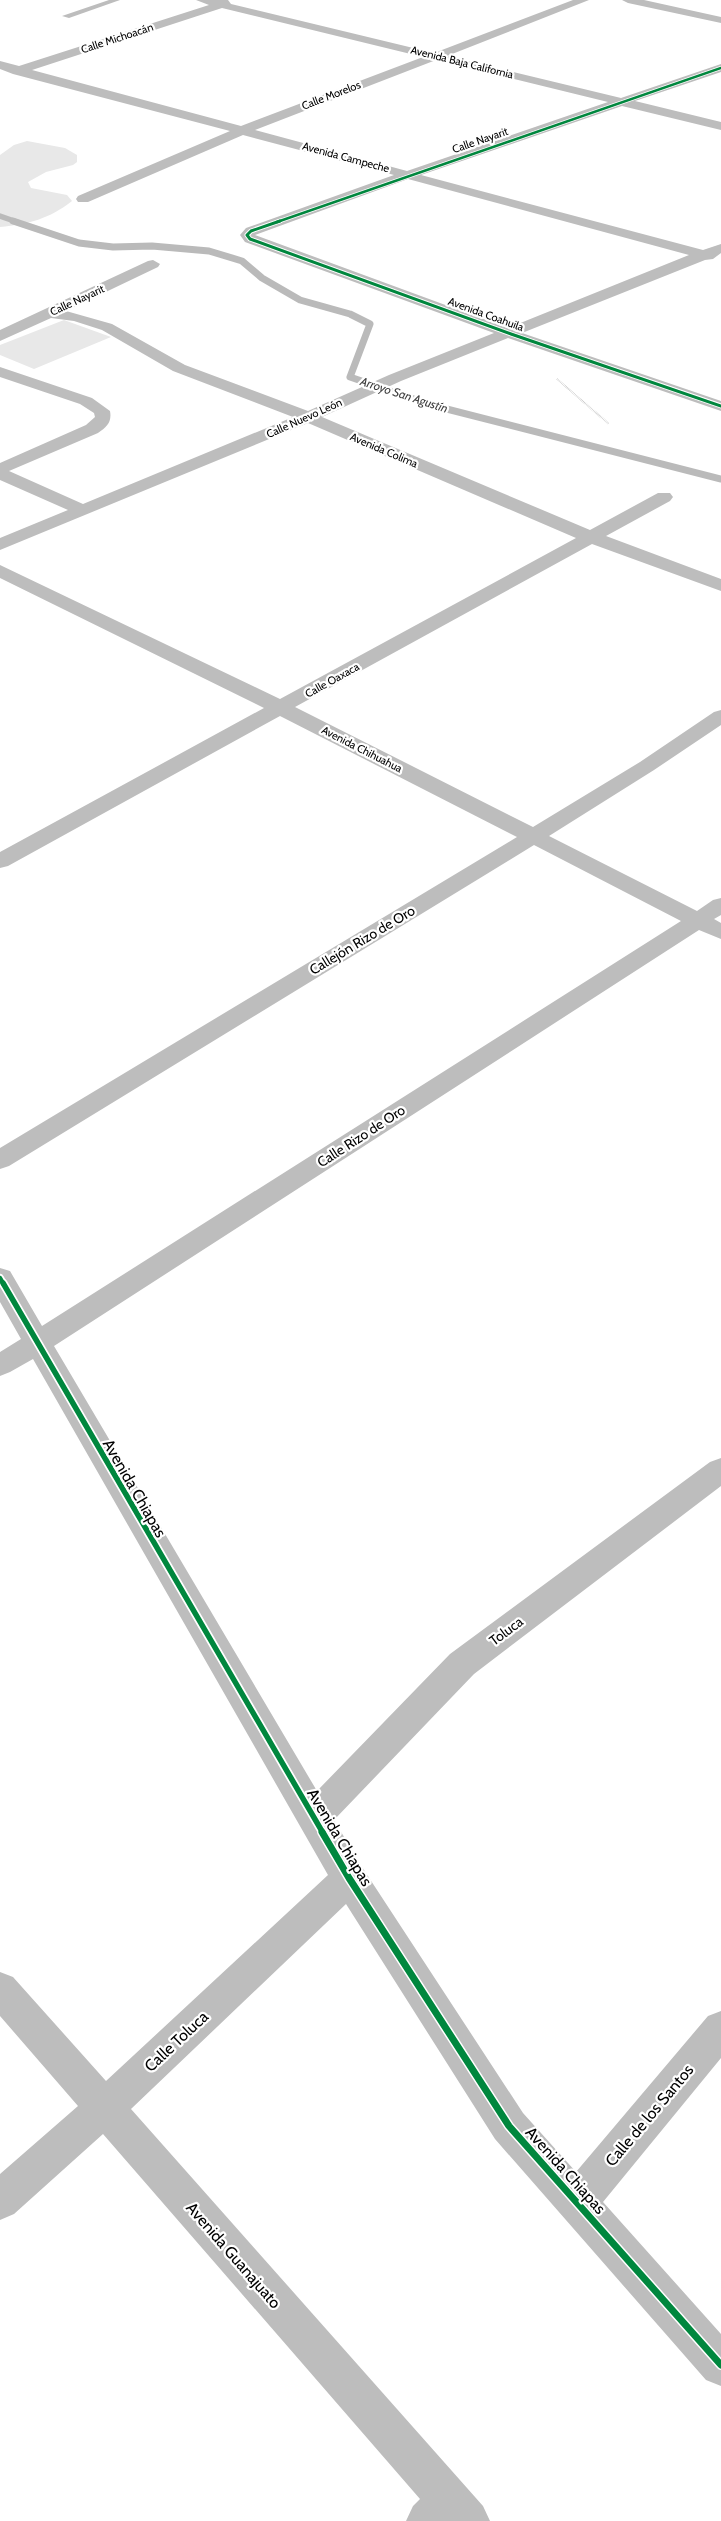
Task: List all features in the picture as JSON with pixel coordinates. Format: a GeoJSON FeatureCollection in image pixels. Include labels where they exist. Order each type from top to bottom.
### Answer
{"type":"FeatureCollection","features":[{"type":"Feature","properties":{"kind":"street","name":"Avenida Baja California"},"geometry":{"type":"LineString","coordinates":[[202,0],[721,126]]}},
{"type":"Feature","properties":{"kind":"street","name":"Calle Michoacán"},"geometry":{"type":"LineString","coordinates":[[0,76],[234,0]]}},
{"type":"Feature","properties":{"kind":"street","name":"Calle Morelos"},"geometry":{"type":"LineString","coordinates":[[83,199],[243,130],[434,55],[583,0]]}},
{"type":"Feature","properties":{"kind":"street"},"geometry":{"type":"LineString","coordinates":[[628,0],[721,20]]}},
{"type":"Feature","properties":{"kind":"street","name":"Avenida Campeche"},"geometry":{"type":"LineString","coordinates":[[0,65],[410,174],[721,260]]}},
{"type":"Feature","properties":{"kind":"street","name":"Calle Nayarit"},"geometry":{"type":"LineString","coordinates":[[247,235],[410,174],[721,68]]}},
{"type":"Feature","properties":{"kind":"street","name":"Avenida Coahuila"},"geometry":{"type":"LineString","coordinates":[[247,235],[250,239],[511,334],[721,406]]}},
{"type":"Feature","properties":{"kind":"street","name":"Calle Nuevo León"},"geometry":{"type":"LineString","coordinates":[[0,546],[308,417],[395,378],[511,334],[721,248]]}},
{"type":"Feature","properties":{"kind":"street","name":"Calle Nayarit"},"geometry":{"type":"LineString","coordinates":[[0,336],[153,264]]}},
{"type":"Feature","properties":{"kind":"street","name":"Avenida Colima"},"geometry":{"type":"LineString","coordinates":[[50,313],[76,317],[107,326],[179,368],[308,417],[588,536],[721,584]]}},
{"type":"Feature","properties":{"kind":"street"},"geometry":{"type":"LineString","coordinates":[[0,372],[86,401],[102,411],[103,417],[100,424],[92,429],[0,469]]}},
{"type":"Feature","properties":{"kind":"street"},"geometry":{"type":"LineString","coordinates":[[0,474],[84,510]]}},
{"type":"Feature","properties":{"kind":"street","name":"Calle Oaxaca"},"geometry":{"type":"LineString","coordinates":[[0,861],[281,708],[588,536],[664,497]]}},
{"type":"Feature","properties":{"kind":"street","name":"Avenida Chihuahua"},"geometry":{"type":"LineString","coordinates":[[0,571],[281,708],[710,926]]}},
{"type":"Feature","properties":{"kind":"street","name":"Callejón Rizo de Oro"},"geometry":{"type":"LineString","coordinates":[[0,1160],[534,836],[647,766],[721,716]]}},
{"type":"Feature","properties":{"kind":"street","name":"Calle Rizo de Oro"},"geometry":{"type":"LineString","coordinates":[[0,1365],[710,926],[721,905]]}},
{"type":"Feature","properties":{"kind":"street","name":"Avenida Chiapas"},"geometry":{"type":"LineString","coordinates":[[0,1278],[36,1344],[349,1878],[509,2126],[578,2201],[721,2365]]}},
{"type":"Feature","properties":{"kind":"street","name":"Toluca"},"geometry":{"type":"LineString","coordinates":[[314,1818],[462,1664],[721,1470]]}},
{"type":"Feature","properties":{"kind":"street","name":"Calle Toluca"},"geometry":{"type":"LineString","coordinates":[[0,2200],[104,2108],[349,1878]]}},
{"type":"Feature","properties":{"kind":"street","name":"Avenida Guanajuato"},"geometry":{"type":"LineString","coordinates":[[0,1989],[104,2108],[448,2514]]}},
{"type":"Feature","properties":{"kind":"street","name":"Calle de los Santos"},"geometry":{"type":"LineString","coordinates":[[578,2201],[721,2029]]}},
{"type":"Feature","properties":{"kind":"lane"},"geometry":{"type":"LineString","coordinates":[[66,16],[116,0]]}},
{"type":"Feature","properties":{"kind":"shaded area"},"geometry":{"type":"Polygon","coordinates":[[[27,141],[65,148],[77,155],[77,162],[73,165],[46,172],[28,182],[31,188],[67,195],[72,201],[38,220],[0,227],[0,155],[14,145],[27,141]]]}},
{"type":"Feature","properties":{"kind":"shaded area"},"geometry":{"type":"Polygon","coordinates":[[[64,320],[111,337],[34,369],[0,355],[0,345],[64,320]]]}},
{"type":"Feature","properties":{"kind":"waterway","name":"Arroyo San Agustín"},"geometry":{"type":"LineString","coordinates":[[0,216],[17,222]]}},
{"type":"Feature","properties":{"kind":"waterway","name":"Arroyo San Agustín"},"geometry":{"type":"LineString","coordinates":[[13,221],[79,243],[113,247],[152,246],[209,251],[242,261],[262,278],[300,300],[350,314],[370,324],[350,377],[431,405],[721,479]]}},
{"type":"Feature","properties":{"kind":"cycle path"},"geometry":{"type":"LineString","coordinates":[[721,68],[410,174],[251,231],[247,235],[250,239],[511,334],[721,406]]}},
{"type":"Feature","properties":{"kind":"cycle path"},"geometry":{"type":"LineString","coordinates":[[0,1278],[349,1878],[509,2126],[721,2365]]}}]}
